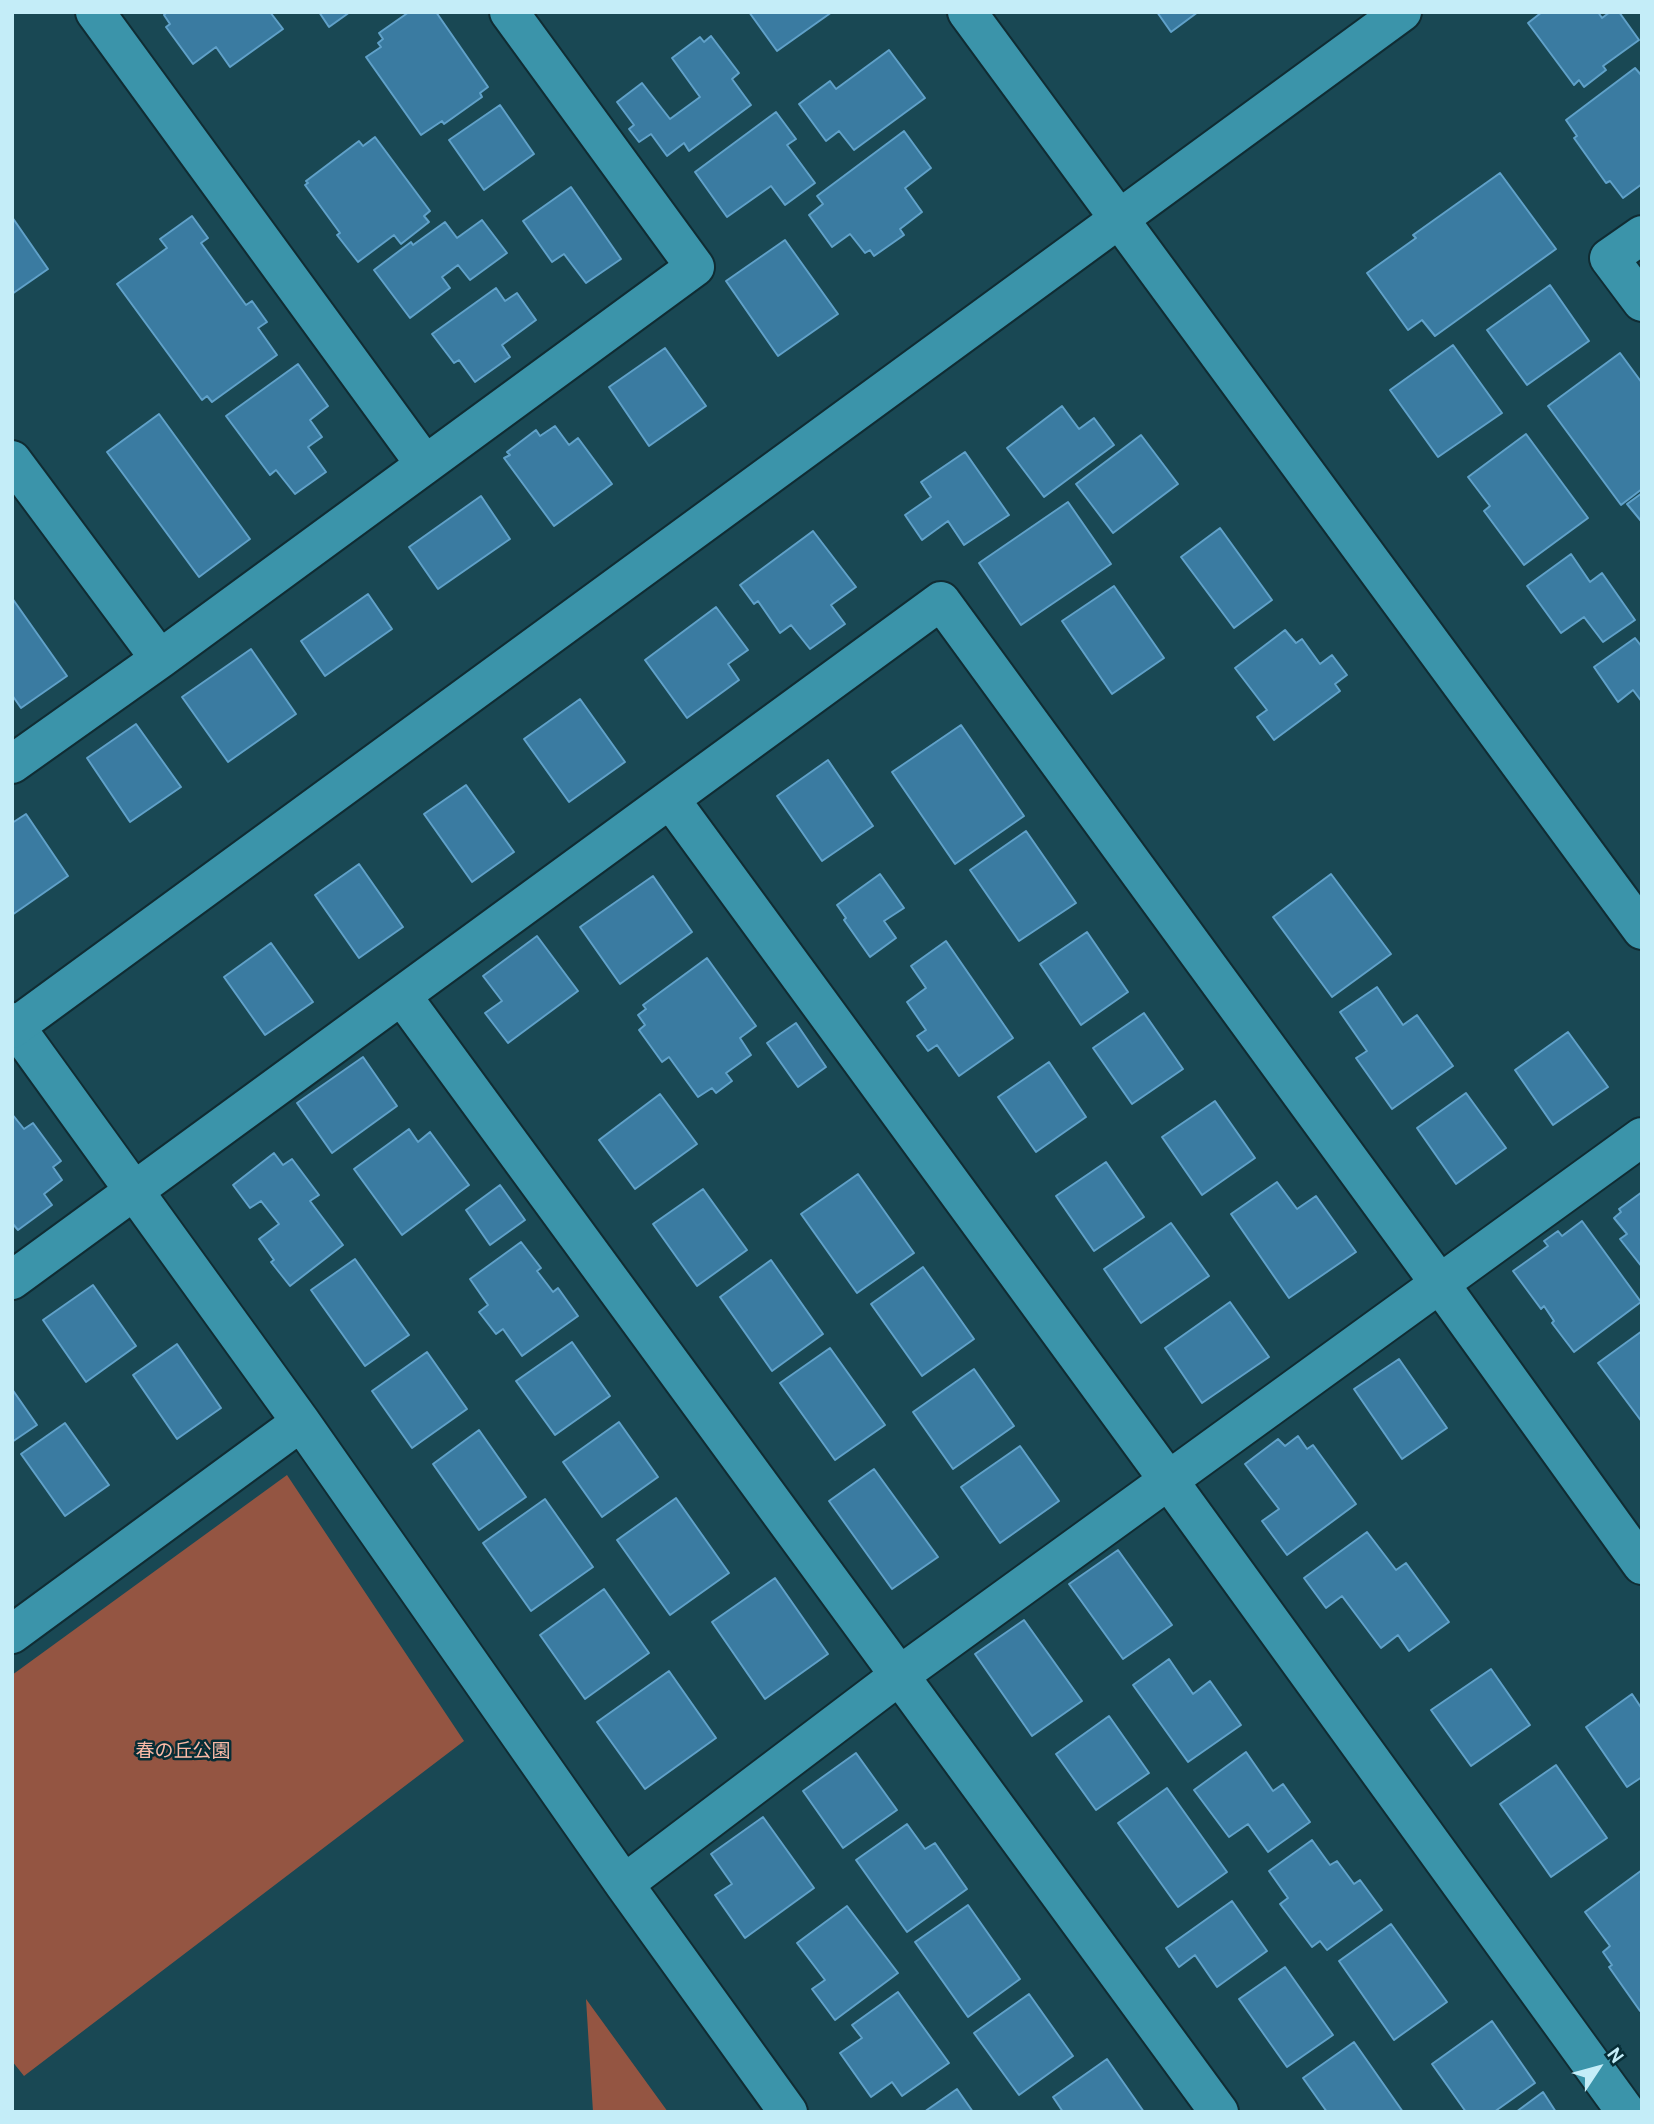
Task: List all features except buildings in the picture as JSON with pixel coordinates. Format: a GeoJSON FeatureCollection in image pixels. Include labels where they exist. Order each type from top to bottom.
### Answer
{"type":"FeatureCollection","features":[{"type":"Feature","properties":{"kind":"street"},"geometry":{"type":"LineString","coordinates":[[95,12],[424,463]]}},
{"type":"Feature","properties":{"kind":"street"},"geometry":{"type":"LineString","coordinates":[[12,764],[695,267],[509,12]]}},
{"type":"Feature","properties":{"kind":"street"},"geometry":{"type":"LineString","coordinates":[[967,12],[1117,220],[1642,930]]}},
{"type":"Feature","properties":{"kind":"street"},"geometry":{"type":"LineString","coordinates":[[788,2112],[624,1884],[301,1422],[13,1026],[1402,12]]}},
{"type":"Feature","properties":{"kind":"street"},"geometry":{"type":"LineString","coordinates":[[1642,234],[1609,258],[1642,302]]}},
{"type":"Feature","properties":{"kind":"street"},"geometry":{"type":"LineString","coordinates":[[12,460],[159,659]]}},
{"type":"Feature","properties":{"kind":"street"},"geometry":{"type":"LineString","coordinates":[[12,1280],[942,601],[1642,1565]]}},
{"type":"Feature","properties":{"kind":"street"},"geometry":{"type":"LineString","coordinates":[[670,799],[1626,2112]]}},
{"type":"Feature","properties":{"kind":"street"},"geometry":{"type":"LineString","coordinates":[[402,996],[1219,2112]]}},
{"type":"Feature","properties":{"kind":"street"},"geometry":{"type":"LineString","coordinates":[[624,1884],[900,1675],[1642,1137]]}},
{"type":"Feature","properties":{"kind":"street"},"geometry":{"type":"LineString","coordinates":[[12,1634],[301,1422]]}},
{"type":"Feature","properties":{"kind":"green space","name":"春の丘公園"},"geometry":{"type":"Polygon","coordinates":[[[287,1475],[464,1741],[24,2076],[12,2061],[12,1675],[287,1475]]]}},
{"type":"Feature","properties":{"kind":"green space"},"geometry":{"type":"Polygon","coordinates":[[[586,1999],[668,2112],[593,2112],[586,1999]]]}}]}
